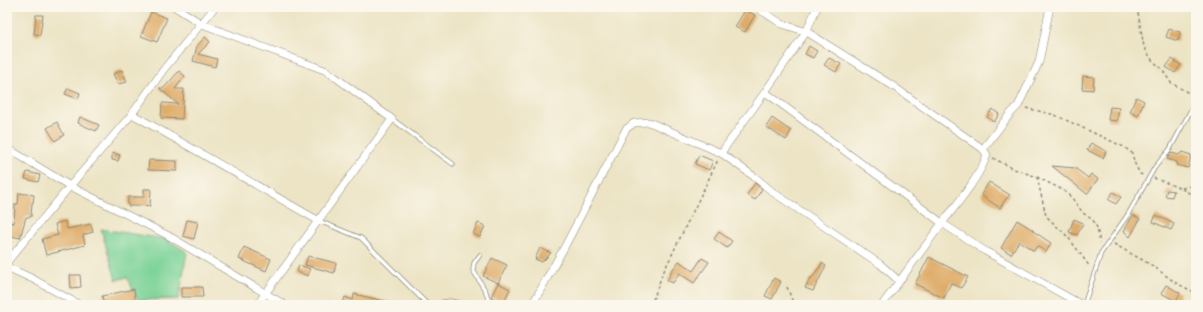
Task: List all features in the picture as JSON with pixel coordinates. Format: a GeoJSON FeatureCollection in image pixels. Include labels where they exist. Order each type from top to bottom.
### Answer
{"type":"FeatureCollection","features":[{"type":"Feature","properties":{"kind":"street"},"geometry":{"type":"LineString","coordinates":[[175,7],[202,24],[327,70],[392,119],[257,305]]}},
{"type":"Feature","properties":{"kind":"street"},"geometry":{"type":"LineString","coordinates":[[7,262],[132,114],[164,69],[215,7]]}},
{"type":"Feature","properties":{"kind":"street"},"geometry":{"type":"LineString","coordinates":[[756,7],[782,24],[806,32],[893,86],[985,152]]}},
{"type":"Feature","properties":{"kind":"street"},"geometry":{"type":"LineString","coordinates":[[721,153],[806,32],[816,7]]}},
{"type":"Feature","properties":{"kind":"street"},"geometry":{"type":"LineString","coordinates":[[882,305],[942,222],[961,199],[984,162],[985,152],[1010,114],[1018,106],[1039,62],[1050,7]]}},
{"type":"Feature","properties":{"kind":"street"},"geometry":{"type":"LineString","coordinates":[[765,92],[942,222],[985,251],[1083,305]]}},
{"type":"Feature","properties":{"kind":"street"},"geometry":{"type":"LineString","coordinates":[[132,114],[319,221]]}},
{"type":"Feature","properties":{"kind":"street"},"geometry":{"type":"LineString","coordinates":[[532,305],[626,129],[634,123],[649,122],[721,153],[774,193],[880,264],[899,281]]}},
{"type":"Feature","properties":{"kind":"street"},"geometry":{"type":"LineString","coordinates":[[7,148],[70,186],[169,236],[285,305]]}},
{"type":"Feature","properties":{"kind":"street"},"geometry":{"type":"LineString","coordinates":[[7,267],[80,305]]}},
{"type":"Feature","properties":{"kind":"street"},"geometry":{"type":"LineString","coordinates":[[1066,305],[1070,299]]}},
{"type":"Feature","properties":{"kind":"lane"},"geometry":{"type":"LineString","coordinates":[[1083,305],[1101,253],[1137,199],[1154,167],[1170,149],[1191,110],[1196,104]]}},
{"type":"Feature","properties":{"kind":"lane"},"geometry":{"type":"LineString","coordinates":[[392,119],[452,164]]}},
{"type":"Feature","properties":{"kind":"lane"},"geometry":{"type":"LineString","coordinates":[[319,221],[361,238],[427,304],[441,304],[450,301],[470,305]]}},
{"type":"Feature","properties":{"kind":"lane"},"geometry":{"type":"LineString","coordinates":[[480,255],[474,263],[473,270],[486,292],[490,305]]}},
{"type":"Feature","properties":{"kind":"path"},"geometry":{"type":"LineString","coordinates":[[1137,7],[1144,47],[1152,60],[1162,69],[1170,83],[1196,97]]}},
{"type":"Feature","properties":{"kind":"path"},"geometry":{"type":"LineString","coordinates":[[1018,106],[1055,115],[1124,147],[1132,153],[1140,174],[1182,188],[1196,197]]}},
{"type":"Feature","properties":{"kind":"path"},"geometry":{"type":"LineString","coordinates":[[985,152],[1014,169],[1037,177],[1063,190],[1072,198],[1084,213],[1093,220],[1097,228],[1101,253]]}},
{"type":"Feature","properties":{"kind":"path"},"geometry":{"type":"LineString","coordinates":[[650,305],[662,275],[721,153]]}},
{"type":"Feature","properties":{"kind":"path"},"geometry":{"type":"LineString","coordinates":[[1037,177],[1046,216],[1068,237],[1095,274]]}},
{"type":"Feature","properties":{"kind":"path"},"geometry":{"type":"LineString","coordinates":[[1182,188],[1196,185]]}},
{"type":"Feature","properties":{"kind":"path"},"geometry":{"type":"LineString","coordinates":[[1110,241],[1153,266],[1176,283],[1196,293]]}},
{"type":"Feature","properties":{"kind":"path"},"geometry":{"type":"LineString","coordinates":[[787,286],[794,305]]}},
{"type":"Feature","properties":{"kind":"path"},"geometry":{"type":"LineString","coordinates":[[655,305],[683,305]]}},
{"type":"Feature","properties":{"kind":"green space"},"geometry":{"type":"Polygon","coordinates":[[[101,229],[165,239],[187,252],[178,299],[138,300],[127,277],[116,280],[101,229]]]}},
{"type":"Feature","properties":{"kind":"building"},"geometry":{"type":"Polygon","coordinates":[[[745,10],[755,15],[745,32],[735,27],[745,10]]]}},
{"type":"Feature","properties":{"kind":"building"},"geometry":{"type":"Polygon","coordinates":[[[151,12],[167,18],[157,42],[141,36],[151,12]]]}},
{"type":"Feature","properties":{"kind":"building"},"geometry":{"type":"Polygon","coordinates":[[[36,15],[43,15],[40,35],[34,34],[36,15]]]}},
{"type":"Feature","properties":{"kind":"building"},"geometry":{"type":"Polygon","coordinates":[[[1169,29],[1180,32],[1178,41],[1166,37],[1169,29]]]}},
{"type":"Feature","properties":{"kind":"building"},"geometry":{"type":"Polygon","coordinates":[[[205,37],[210,42],[198,54],[217,59],[215,67],[193,61],[197,46],[205,37]]]}},
{"type":"Feature","properties":{"kind":"building"},"geometry":{"type":"Polygon","coordinates":[[[809,46],[817,51],[813,58],[805,54],[809,46]]]}},
{"type":"Feature","properties":{"kind":"building"},"geometry":{"type":"Polygon","coordinates":[[[829,58],[841,64],[836,72],[824,65],[829,58]]]}},
{"type":"Feature","properties":{"kind":"building"},"geometry":{"type":"Polygon","coordinates":[[[1172,59],[1181,65],[1175,73],[1166,67],[1172,59]]]}},
{"type":"Feature","properties":{"kind":"building"},"geometry":{"type":"Polygon","coordinates":[[[122,70],[127,82],[118,84],[113,74],[122,70]]]}},
{"type":"Feature","properties":{"kind":"building"},"geometry":{"type":"Polygon","coordinates":[[[179,71],[185,76],[175,89],[184,89],[182,119],[161,118],[162,103],[178,104],[159,88],[164,88],[179,71]]]}},
{"type":"Feature","properties":{"kind":"building"},"geometry":{"type":"Polygon","coordinates":[[[1083,76],[1094,77],[1093,90],[1082,89],[1083,76]]]}},
{"type":"Feature","properties":{"kind":"building"},"geometry":{"type":"Polygon","coordinates":[[[68,88],[80,93],[78,99],[65,94],[68,88]]]}},
{"type":"Feature","properties":{"kind":"building"},"geometry":{"type":"Polygon","coordinates":[[[1136,97],[1144,101],[1138,116],[1130,112],[1136,97]]]}},
{"type":"Feature","properties":{"kind":"building"},"geometry":{"type":"Polygon","coordinates":[[[1110,107],[1119,108],[1117,121],[1108,120],[1110,107]]]}},
{"type":"Feature","properties":{"kind":"building"},"geometry":{"type":"Polygon","coordinates":[[[992,109],[999,114],[994,122],[987,117],[992,109]]]}},
{"type":"Feature","properties":{"kind":"building"},"geometry":{"type":"Polygon","coordinates":[[[80,117],[99,125],[96,131],[78,123],[80,117]]]}},
{"type":"Feature","properties":{"kind":"building"},"geometry":{"type":"Polygon","coordinates":[[[772,118],[791,131],[786,140],[766,127],[772,118]]]}},
{"type":"Feature","properties":{"kind":"building"},"geometry":{"type":"Polygon","coordinates":[[[57,122],[64,135],[55,141],[47,128],[57,122]]]}},
{"type":"Feature","properties":{"kind":"building"},"geometry":{"type":"Polygon","coordinates":[[[1091,143],[1106,151],[1103,158],[1087,150],[1091,143]]]}},
{"type":"Feature","properties":{"kind":"building"},"geometry":{"type":"Polygon","coordinates":[[[1182,152],[1191,155],[1188,168],[1176,165],[1177,162],[1167,159],[1171,153],[1179,155],[1182,152]]]}},
{"type":"Feature","properties":{"kind":"building"},"geometry":{"type":"Polygon","coordinates":[[[112,153],[120,155],[118,161],[112,160],[112,153]]]}},
{"type":"Feature","properties":{"kind":"building"},"geometry":{"type":"Polygon","coordinates":[[[699,155],[713,161],[709,170],[695,164],[699,155]]]}},
{"type":"Feature","properties":{"kind":"building"},"geometry":{"type":"Polygon","coordinates":[[[149,160],[177,161],[177,171],[148,170],[149,160]]]}},
{"type":"Feature","properties":{"kind":"building"},"geometry":{"type":"Polygon","coordinates":[[[1052,166],[1075,168],[1088,178],[1091,174],[1098,179],[1087,194],[1052,166]]]}},
{"type":"Feature","properties":{"kind":"building"},"geometry":{"type":"Polygon","coordinates":[[[27,172],[40,175],[38,182],[25,179],[27,172]]]}},
{"type":"Feature","properties":{"kind":"building"},"geometry":{"type":"Polygon","coordinates":[[[989,182],[1010,195],[1000,208],[981,195],[989,182]]]}},
{"type":"Feature","properties":{"kind":"building"},"geometry":{"type":"Polygon","coordinates":[[[755,183],[762,189],[755,200],[747,195],[755,183]]]}},
{"type":"Feature","properties":{"kind":"building"},"geometry":{"type":"Polygon","coordinates":[[[144,189],[151,189],[150,206],[128,206],[128,197],[144,197],[144,189]]]}},
{"type":"Feature","properties":{"kind":"building"},"geometry":{"type":"Polygon","coordinates":[[[1167,190],[1174,191],[1172,197],[1165,196],[1167,190]]]}},
{"type":"Feature","properties":{"kind":"building"},"geometry":{"type":"Polygon","coordinates":[[[1113,192],[1121,197],[1116,204],[1108,199],[1113,192]]]}},
{"type":"Feature","properties":{"kind":"building"},"geometry":{"type":"Polygon","coordinates":[[[19,193],[34,195],[31,217],[26,217],[20,238],[7,235],[7,222],[14,223],[15,204],[18,204],[19,193]]]}},
{"type":"Feature","properties":{"kind":"building"},"geometry":{"type":"Polygon","coordinates":[[[1133,215],[1140,219],[1130,237],[1124,231],[1133,215]]]}},
{"type":"Feature","properties":{"kind":"building"},"geometry":{"type":"Polygon","coordinates":[[[1156,215],[1174,224],[1171,230],[1153,222],[1156,215]]]}},
{"type":"Feature","properties":{"kind":"building"},"geometry":{"type":"Polygon","coordinates":[[[1074,219],[1083,223],[1077,235],[1069,232],[1074,219]]]}},
{"type":"Feature","properties":{"kind":"building"},"geometry":{"type":"Polygon","coordinates":[[[187,220],[198,222],[194,239],[183,236],[187,220]]]}},
{"type":"Feature","properties":{"kind":"building"},"geometry":{"type":"Polygon","coordinates":[[[1017,220],[1051,243],[1046,252],[1037,246],[1034,251],[1019,241],[1011,254],[1001,248],[1017,220]]]}},
{"type":"Feature","properties":{"kind":"building"},"geometry":{"type":"Polygon","coordinates":[[[65,221],[67,229],[91,224],[93,232],[83,235],[85,245],[46,255],[42,239],[58,235],[55,224],[65,221]]]}},
{"type":"Feature","properties":{"kind":"building"},"geometry":{"type":"Polygon","coordinates":[[[478,223],[485,226],[480,237],[473,234],[478,223]]]}},
{"type":"Feature","properties":{"kind":"building"},"geometry":{"type":"Polygon","coordinates":[[[719,232],[732,241],[727,248],[714,239],[719,232]]]}},
{"type":"Feature","properties":{"kind":"building"},"geometry":{"type":"Polygon","coordinates":[[[244,247],[271,259],[266,271],[239,259],[244,247]]]}},
{"type":"Feature","properties":{"kind":"building"},"geometry":{"type":"Polygon","coordinates":[[[540,248],[551,253],[542,262],[535,259],[540,248]]]}},
{"type":"Feature","properties":{"kind":"building"},"geometry":{"type":"Polygon","coordinates":[[[308,256],[336,263],[334,273],[305,265],[308,256]]]}},
{"type":"Feature","properties":{"kind":"building"},"geometry":{"type":"Polygon","coordinates":[[[929,257],[968,277],[961,288],[951,283],[944,298],[915,284],[929,257]]]}},
{"type":"Feature","properties":{"kind":"building"},"geometry":{"type":"Polygon","coordinates":[[[492,258],[507,265],[498,283],[483,276],[492,258]]]}},
{"type":"Feature","properties":{"kind":"building"},"geometry":{"type":"Polygon","coordinates":[[[702,258],[709,262],[694,283],[679,273],[673,283],[667,280],[671,274],[670,273],[679,261],[693,271],[702,258]]]}},
{"type":"Feature","properties":{"kind":"building"},"geometry":{"type":"Polygon","coordinates":[[[822,263],[826,266],[813,291],[805,288],[810,278],[812,278],[822,263]]]}},
{"type":"Feature","properties":{"kind":"building"},"geometry":{"type":"Polygon","coordinates":[[[299,265],[310,269],[308,276],[297,272],[299,265]]]}},
{"type":"Feature","properties":{"kind":"building"},"geometry":{"type":"Polygon","coordinates":[[[70,275],[80,275],[81,287],[71,288],[70,275]]]}},
{"type":"Feature","properties":{"kind":"building"},"geometry":{"type":"Polygon","coordinates":[[[774,278],[781,282],[772,299],[765,296],[774,278]]]}},
{"type":"Feature","properties":{"kind":"building"},"geometry":{"type":"Polygon","coordinates":[[[498,283],[510,289],[503,303],[491,297],[498,283]]]}},
{"type":"Feature","properties":{"kind":"building"},"geometry":{"type":"Polygon","coordinates":[[[1166,285],[1180,293],[1176,301],[1161,293],[1166,285]]]}},
{"type":"Feature","properties":{"kind":"building"},"geometry":{"type":"Polygon","coordinates":[[[181,287],[202,287],[203,297],[181,297],[181,287]]]}},
{"type":"Feature","properties":{"kind":"building"},"geometry":{"type":"Polygon","coordinates":[[[134,289],[136,305],[121,305],[121,302],[104,305],[102,296],[134,289]]]}},
{"type":"Feature","properties":{"kind":"building"},"geometry":{"type":"Polygon","coordinates":[[[354,294],[389,302],[388,305],[342,305],[345,297],[353,300],[354,294]]]}}]}
